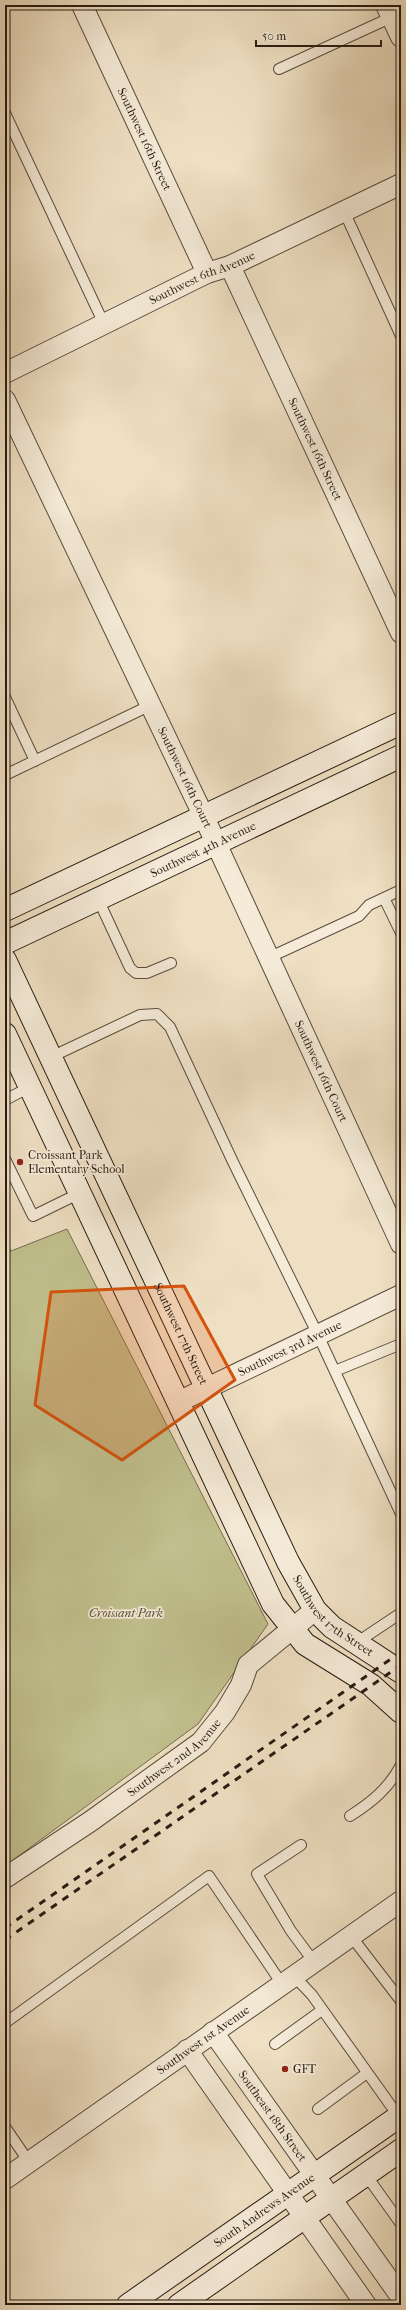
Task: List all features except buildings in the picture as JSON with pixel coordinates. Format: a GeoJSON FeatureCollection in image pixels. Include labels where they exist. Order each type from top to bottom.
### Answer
{"type":"FeatureCollection","features":[{"type":"Feature","properties":{"kind":"main road"},"geometry":{"type":"LineString","coordinates":[[5,910],[401,723]]}},
{"type":"Feature","properties":{"kind":"main road","name":"Southwest 4th Avenue"},"geometry":{"type":"LineString","coordinates":[[5,943],[215,842],[401,756]]}},
{"type":"Feature","properties":{"kind":"main road","name":"Southwest 17th Street"},"geometry":{"type":"LineString","coordinates":[[5,960],[288,1562],[315,1610],[332,1628],[401,1672]]}},
{"type":"Feature","properties":{"kind":"main road"},"geometry":{"type":"LineString","coordinates":[[5,1034],[273,1604],[291,1629],[305,1644],[372,1685],[401,1712]]}},
{"type":"Feature","properties":{"kind":"main road","name":"South Andrews Avenue"},"geometry":{"type":"LineString","coordinates":[[128,2305],[400,2116]]}},
{"type":"Feature","properties":{"kind":"main road"},"geometry":{"type":"LineString","coordinates":[[179,2305],[332,2198],[400,2153]]}},
{"type":"Feature","properties":{"kind":"street","name":"Southwest 16th Street"},"geometry":{"type":"LineString","coordinates":[[82,5],[207,273]]}},
{"type":"Feature","properties":{"kind":"street"},"geometry":{"type":"LineString","coordinates":[[389,11],[401,37]]}},
{"type":"Feature","properties":{"kind":"street","name":"Southwest 6th Avenue"},"geometry":{"type":"LineString","coordinates":[[5,373],[207,273],[230,266],[401,184]]}},
{"type":"Feature","properties":{"kind":"street","name":"Southwest 16th Street"},"geometry":{"type":"LineString","coordinates":[[230,266],[401,633]]}},
{"type":"Feature","properties":{"kind":"street","name":"Southwest 16th Court"},"geometry":{"type":"LineString","coordinates":[[5,400],[203,816],[401,1244]]}},
{"type":"Feature","properties":{"kind":"street","name":"Southwest 3rd Avenue"},"geometry":{"type":"LineString","coordinates":[[178,1402],[401,1295]]}},
{"type":"Feature","properties":{"kind":"street","name":"Southwest 2nd Avenue"},"geometry":{"type":"LineString","coordinates":[[5,1878],[91,1820],[201,1742],[225,1712],[241,1685],[248,1665],[315,1610]]}},
{"type":"Feature","properties":{"kind":"street","name":"Southwest 1st Avenue"},"geometry":{"type":"LineString","coordinates":[[5,2179],[401,1901]]}},
{"type":"Feature","properties":{"kind":"street","name":"Southeast 18th Street"},"geometry":{"type":"LineString","coordinates":[[213,2032],[401,2297]]}},
{"type":"Feature","properties":{"kind":"street"},"geometry":{"type":"LineString","coordinates":[[187,2050],[363,2301],[386,2276]]}},
{"type":"Feature","properties":{"kind":"lane"},"geometry":{"type":"LineString","coordinates":[[279,69],[389,11]]}},
{"type":"Feature","properties":{"kind":"lane"},"geometry":{"type":"LineString","coordinates":[[5,113],[104,324]]}},
{"type":"Feature","properties":{"kind":"lane"},"geometry":{"type":"LineString","coordinates":[[344,211],[401,336]]}},
{"type":"Feature","properties":{"kind":"lane"},"geometry":{"type":"LineString","coordinates":[[5,697],[35,761]]}},
{"type":"Feature","properties":{"kind":"lane"},"geometry":{"type":"LineString","coordinates":[[5,775],[151,706]]}},
{"type":"Feature","properties":{"kind":"lane"},"geometry":{"type":"LineString","coordinates":[[268,958],[359,916],[369,905],[401,890]]}},
{"type":"Feature","properties":{"kind":"lane"},"geometry":{"type":"LineString","coordinates":[[384,898],[401,933]]}},
{"type":"Feature","properties":{"kind":"lane"},"geometry":{"type":"LineString","coordinates":[[98,899],[130,968],[136,973],[147,973],[171,963]]}},
{"type":"Feature","properties":{"kind":"lane"},"geometry":{"type":"LineString","coordinates":[[51,1057],[140,1015],[158,1014],[170,1027],[233,1162],[318,1335],[401,1514]]}},
{"type":"Feature","properties":{"kind":"lane"},"geometry":{"type":"LineString","coordinates":[[5,1100],[30,1087]]}},
{"type":"Feature","properties":{"kind":"lane"},"geometry":{"type":"LineString","coordinates":[[5,1159],[33,1216],[80,1194]]}},
{"type":"Feature","properties":{"kind":"lane"},"geometry":{"type":"LineString","coordinates":[[334,1370],[401,1344]]}},
{"type":"Feature","properties":{"kind":"lane"},"geometry":{"type":"LineString","coordinates":[[356,1643],[401,1613]]}},
{"type":"Feature","properties":{"kind":"lane"},"geometry":{"type":"LineString","coordinates":[[350,1816],[371,1802],[392,1781],[401,1765]]}},
{"type":"Feature","properties":{"kind":"lane"},"geometry":{"type":"LineString","coordinates":[[301,1845],[257,1874],[291,1931],[314,1962]]}},
{"type":"Feature","properties":{"kind":"lane"},"geometry":{"type":"LineString","coordinates":[[5,2023],[209,1876],[288,1980],[322,2010],[400,2116]]}},
{"type":"Feature","properties":{"kind":"lane"},"geometry":{"type":"LineString","coordinates":[[351,1936],[401,2001]]}},
{"type":"Feature","properties":{"kind":"lane"},"geometry":{"type":"LineString","coordinates":[[275,2044],[322,2010]]}},
{"type":"Feature","properties":{"kind":"lane"},"geometry":{"type":"LineString","coordinates":[[318,2109],[367,2073]]}},
{"type":"Feature","properties":{"kind":"lane"},"geometry":{"type":"LineString","coordinates":[[5,2126],[29,2162]]}},
{"type":"Feature","properties":{"kind":"lane"},"geometry":{"type":"LineString","coordinates":[[366,2175],[401,2224]]}},
{"type":"Feature","properties":{"kind":"highlighted area"},"geometry":{"type":"Polygon","coordinates":[[[184,1286],[235,1380],[122,1460],[35,1405],[51,1292],[184,1286]]]}},
{"type":"Feature","properties":{"kind":"green space","name":"Croissant Park"},"geometry":{"type":"Polygon","coordinates":[[[67,1229],[268,1624],[198,1724],[5,1866],[5,1239],[11,1251],[67,1229]]]}},
{"type":"Feature","properties":{"kind":"railway"},"geometry":{"type":"LineString","coordinates":[[5,1928],[401,1652]]}},
{"type":"Feature","properties":{"kind":"railway"},"geometry":{"type":"LineString","coordinates":[[5,1940],[401,1665]]}},
{"type":"Feature","properties":{"kind":"place","name":"Croissant Park Elementary School"},"geometry":{"type":"Point","coordinates":[20,1162]}},
{"type":"Feature","properties":{"kind":"place","name":"GFT"},"geometry":{"type":"Point","coordinates":[285,2069]}}]}
